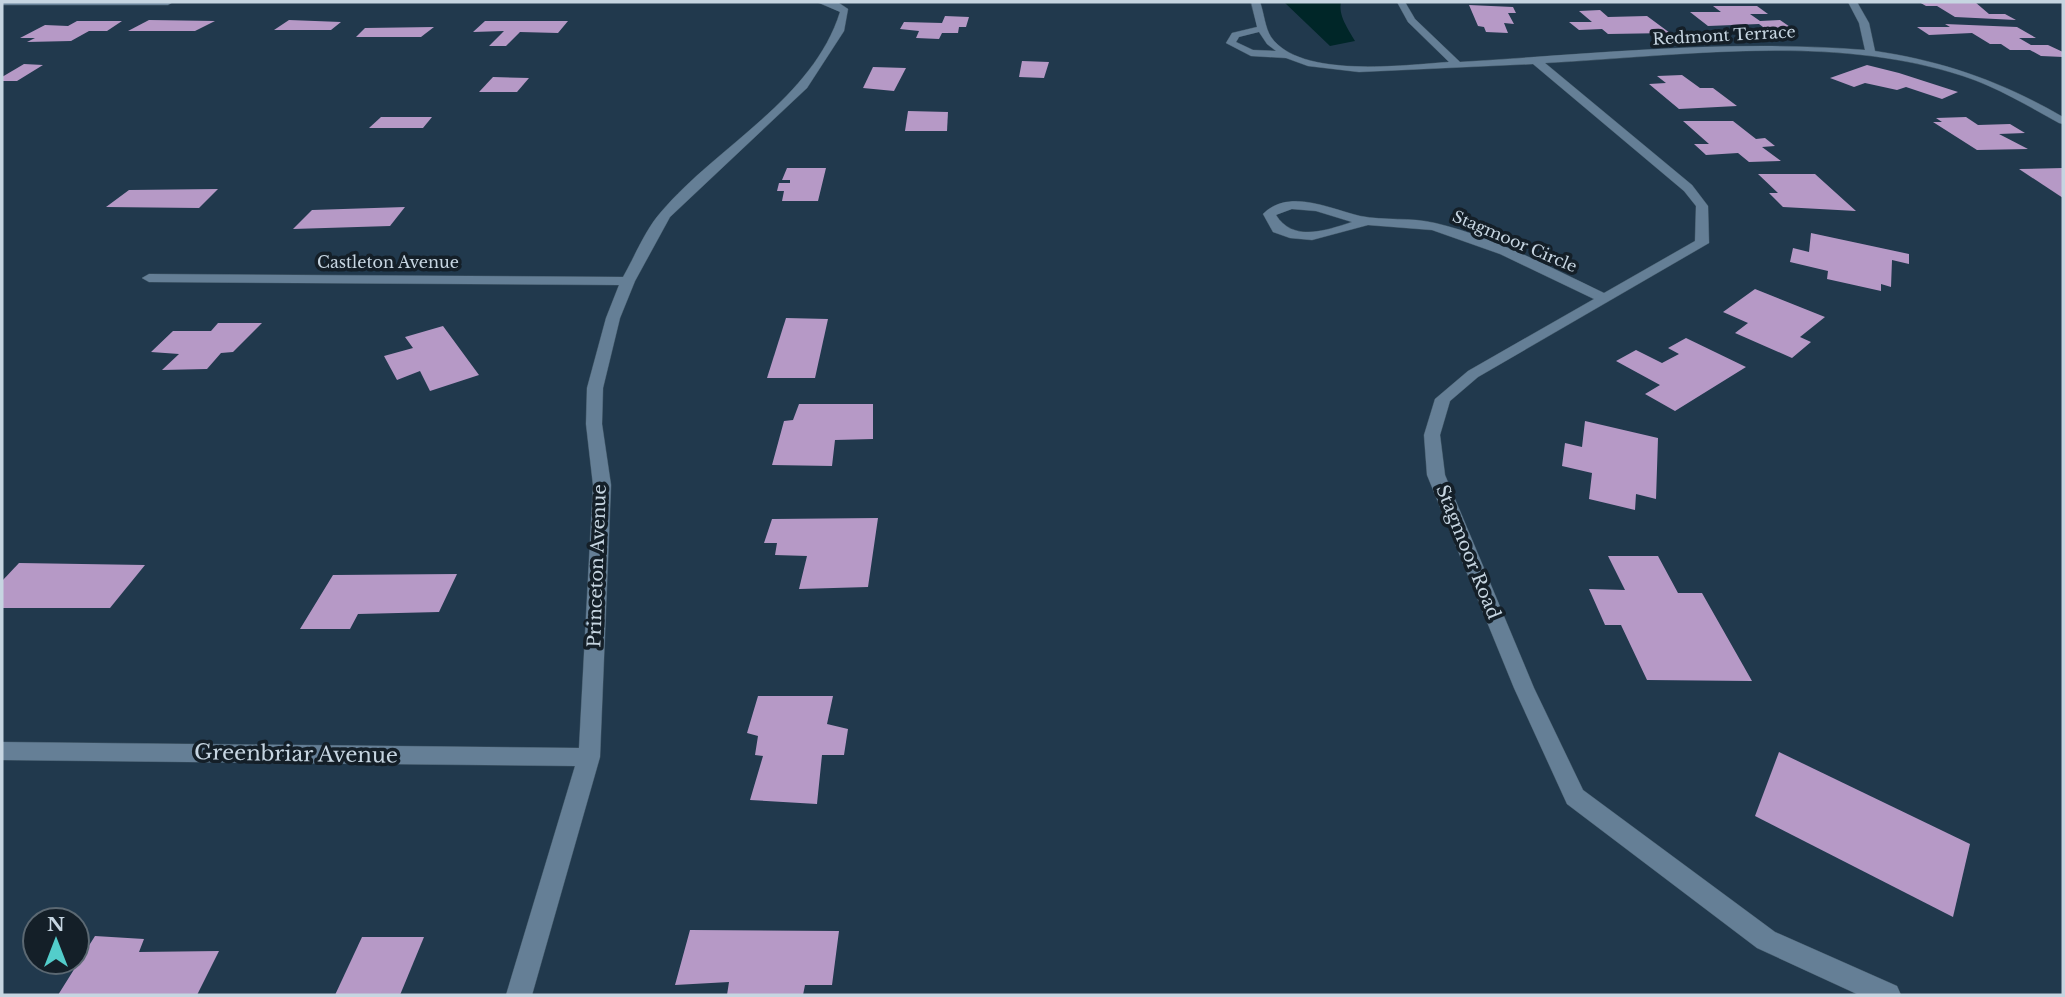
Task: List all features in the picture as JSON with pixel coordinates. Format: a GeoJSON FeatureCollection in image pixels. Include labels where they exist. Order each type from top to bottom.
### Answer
{"type":"FeatureCollection","features":[{"type":"Feature","properties":{"kind":"street"},"geometry":{"type":"LineString","coordinates":[[2,2],[168,2]]}},
{"type":"Feature","properties":{"kind":"street"},"geometry":{"type":"LineString","coordinates":[[1256,2],[1270,43],[1287,55]]}},
{"type":"Feature","properties":{"kind":"street"},"geometry":{"type":"LineString","coordinates":[[1401,2],[1411,20],[1457,65]]}},
{"type":"Feature","properties":{"kind":"street"},"geometry":{"type":"LineString","coordinates":[[1853,2],[1864,23],[1870,52]]}},
{"type":"Feature","properties":{"kind":"street","name":"Princeton Avenue"},"geometry":{"type":"LineString","coordinates":[[519,995],[589,757],[602,485],[594,424],[595,388],[613,318],[628,281],[665,215],[803,86],[827,52],[845,18],[845,11],[830,4]]}},
{"type":"Feature","properties":{"kind":"street","name":"Redmont Terrace"},"geometry":{"type":"LineString","coordinates":[[1264,28],[1235,35],[1231,43],[1251,53],[1287,55],[1317,64],[1364,69],[1805,47],[1870,52],[1914,59],[1983,79],[2026,98],[2063,121]]}},
{"type":"Feature","properties":{"kind":"street","name":"Stagmoor Road"},"geometry":{"type":"LineString","coordinates":[[1536,61],[1678,177],[1702,206],[1702,243],[1473,374],[1443,399],[1432,435],[1436,475],[1524,688],[1575,797],[1766,940],[1888,995]]}},
{"type":"Feature","properties":{"kind":"street","name":"Stagmoor Circle"},"geometry":{"type":"LineString","coordinates":[[1367,221],[1329,235],[1309,237],[1278,229],[1269,214],[1279,207],[1296,205],[1367,221],[1440,228],[1488,245],[1605,299]]}},
{"type":"Feature","properties":{"kind":"street","name":"Castleton Avenue"},"geometry":{"type":"LineString","coordinates":[[149,278],[628,281]]}},
{"type":"Feature","properties":{"kind":"street","name":"Greenbriar Avenue"},"geometry":{"type":"LineString","coordinates":[[2,751],[589,757]]}},
{"type":"Feature","properties":{"kind":"shaded area"},"geometry":{"type":"Polygon","coordinates":[[[1284,2],[1341,2],[1342,17],[1355,41],[1330,46],[1284,2]]]}},
{"type":"Feature","properties":{"kind":"building"},"geometry":{"type":"Polygon","coordinates":[[[1919,2],[1975,2],[1989,14],[2005,14],[2016,20],[1955,17],[1937,6],[1926,6],[1919,2]]]}},
{"type":"Feature","properties":{"kind":"building"},"geometry":{"type":"Polygon","coordinates":[[[1469,5],[1513,7],[1516,13],[1508,13],[1514,24],[1504,23],[1508,33],[1486,32],[1484,27],[1478,26],[1469,5]]]}},
{"type":"Feature","properties":{"kind":"building"},"geometry":{"type":"Polygon","coordinates":[[[1713,6],[1757,6],[1768,14],[1750,14],[1760,21],[1780,20],[1793,29],[1767,30],[1759,24],[1708,26],[1690,12],[1721,12],[1713,6]]]}},
{"type":"Feature","properties":{"kind":"building"},"geometry":{"type":"Polygon","coordinates":[[[1600,10],[1608,17],[1647,16],[1670,33],[1608,34],[1602,29],[1579,30],[1569,22],[1592,22],[1579,11],[1600,10]]]}},
{"type":"Feature","properties":{"kind":"building"},"geometry":{"type":"Polygon","coordinates":[[[945,16],[969,17],[966,27],[959,27],[958,33],[942,33],[939,39],[916,38],[919,31],[900,29],[904,22],[942,23],[945,16]]]}},
{"type":"Feature","properties":{"kind":"building"},"geometry":{"type":"Polygon","coordinates":[[[149,20],[215,21],[195,31],[128,31],[149,20]]]}},
{"type":"Feature","properties":{"kind":"building"},"geometry":{"type":"Polygon","coordinates":[[[289,20],[341,22],[331,30],[274,30],[289,20]]]}},
{"type":"Feature","properties":{"kind":"building"},"geometry":{"type":"Polygon","coordinates":[[[77,21],[122,21],[107,31],[89,31],[71,41],[27,42],[35,38],[20,38],[45,25],[68,26],[77,21]]]}},
{"type":"Feature","properties":{"kind":"building"},"geometry":{"type":"Polygon","coordinates":[[[485,21],[568,21],[558,33],[520,32],[506,46],[489,46],[504,31],[473,32],[485,21]]]}},
{"type":"Feature","properties":{"kind":"building"},"geometry":{"type":"Polygon","coordinates":[[[1945,24],[2017,27],[2036,38],[2019,38],[2031,45],[2048,45],[2063,52],[2063,57],[2041,56],[2030,50],[2010,50],[2001,44],[1990,44],[1972,33],[1929,35],[1917,27],[1950,27],[1945,24]]]}},
{"type":"Feature","properties":{"kind":"building"},"geometry":{"type":"Polygon","coordinates":[[[434,27],[421,37],[356,37],[365,28],[434,27]]]}},
{"type":"Feature","properties":{"kind":"building"},"geometry":{"type":"Polygon","coordinates":[[[1022,61],[1049,62],[1044,78],[1019,77],[1022,61]]]}},
{"type":"Feature","properties":{"kind":"building"},"geometry":{"type":"Polygon","coordinates":[[[24,64],[43,65],[17,81],[2,81],[2,77],[24,64]]]}},
{"type":"Feature","properties":{"kind":"building"},"geometry":{"type":"Polygon","coordinates":[[[1867,65],[1958,92],[1942,99],[1906,87],[1897,90],[1865,83],[1854,87],[1830,78],[1867,65]]]}},
{"type":"Feature","properties":{"kind":"building"},"geometry":{"type":"Polygon","coordinates":[[[873,67],[906,68],[894,91],[863,88],[873,67]]]}},
{"type":"Feature","properties":{"kind":"building"},"geometry":{"type":"Polygon","coordinates":[[[1682,75],[1700,88],[1713,88],[1737,106],[1679,109],[1649,84],[1666,83],[1657,76],[1682,75]]]}},
{"type":"Feature","properties":{"kind":"building"},"geometry":{"type":"Polygon","coordinates":[[[493,77],[529,78],[517,92],[479,92],[493,77]]]}},
{"type":"Feature","properties":{"kind":"building"},"geometry":{"type":"Polygon","coordinates":[[[908,111],[948,112],[947,131],[905,131],[908,111]]]}},
{"type":"Feature","properties":{"kind":"building"},"geometry":{"type":"Polygon","coordinates":[[[381,117],[432,117],[423,128],[369,128],[381,117]]]}},
{"type":"Feature","properties":{"kind":"building"},"geometry":{"type":"Polygon","coordinates":[[[1966,117],[1978,125],[2010,124],[2025,133],[1999,134],[2028,149],[1977,150],[1933,122],[1942,122],[1936,118],[1966,117]]]}},
{"type":"Feature","properties":{"kind":"building"},"geometry":{"type":"Polygon","coordinates":[[[1683,121],[1733,121],[1756,139],[1765,138],[1775,146],[1762,147],[1781,161],[1749,162],[1738,153],[1706,155],[1694,144],[1709,144],[1683,121]]]}},
{"type":"Feature","properties":{"kind":"building"},"geometry":{"type":"Polygon","coordinates":[[[787,168],[826,168],[818,201],[782,201],[784,191],[777,191],[779,183],[790,183],[790,180],[782,180],[787,168]]]}},
{"type":"Feature","properties":{"kind":"building"},"geometry":{"type":"Polygon","coordinates":[[[2063,168],[2063,198],[2019,169],[2063,168]]]}},
{"type":"Feature","properties":{"kind":"building"},"geometry":{"type":"Polygon","coordinates":[[[1758,174],[1815,174],[1856,211],[1783,207],[1769,193],[1778,193],[1758,174]]]}},
{"type":"Feature","properties":{"kind":"building"},"geometry":{"type":"Polygon","coordinates":[[[218,189],[199,208],[106,207],[129,190],[218,189]]]}},
{"type":"Feature","properties":{"kind":"building"},"geometry":{"type":"Polygon","coordinates":[[[405,207],[390,226],[293,229],[312,210],[405,207]]]}},
{"type":"Feature","properties":{"kind":"building"},"geometry":{"type":"Polygon","coordinates":[[[1811,233],[1909,254],[1909,264],[1892,260],[1891,287],[1881,284],[1881,291],[1827,279],[1828,271],[1790,262],[1793,248],[1809,252],[1811,233]]]}},
{"type":"Feature","properties":{"kind":"building"},"geometry":{"type":"Polygon","coordinates":[[[1755,289],[1825,317],[1800,337],[1811,342],[1792,358],[1735,333],[1748,323],[1723,312],[1755,289]]]}},
{"type":"Feature","properties":{"kind":"building"},"geometry":{"type":"Polygon","coordinates":[[[786,318],[828,319],[815,378],[767,378],[786,318]]]}},
{"type":"Feature","properties":{"kind":"building"},"geometry":{"type":"Polygon","coordinates":[[[218,323],[262,323],[233,352],[221,353],[207,369],[162,370],[179,354],[151,352],[173,331],[211,331],[218,323]]]}},
{"type":"Feature","properties":{"kind":"building"},"geometry":{"type":"Polygon","coordinates":[[[443,326],[479,375],[430,391],[420,371],[397,380],[384,356],[413,348],[405,337],[443,326]]]}},
{"type":"Feature","properties":{"kind":"building"},"geometry":{"type":"Polygon","coordinates":[[[1686,338],[1746,367],[1675,411],[1645,394],[1660,385],[1616,361],[1636,350],[1662,363],[1679,354],[1668,348],[1686,338]]]}},
{"type":"Feature","properties":{"kind":"building"},"geometry":{"type":"Polygon","coordinates":[[[799,404],[873,404],[873,439],[835,440],[832,466],[772,465],[784,421],[793,420],[799,404]]]}},
{"type":"Feature","properties":{"kind":"building"},"geometry":{"type":"Polygon","coordinates":[[[1585,421],[1658,438],[1656,499],[1636,494],[1635,510],[1589,499],[1592,473],[1562,466],[1565,443],[1582,447],[1585,421]]]}},
{"type":"Feature","properties":{"kind":"building"},"geometry":{"type":"Polygon","coordinates":[[[878,518],[868,587],[799,589],[807,556],[775,555],[777,543],[764,543],[772,519],[878,518]]]}},
{"type":"Feature","properties":{"kind":"building"},"geometry":{"type":"Polygon","coordinates":[[[1608,556],[1658,556],[1678,593],[1702,593],[1752,681],[1647,680],[1621,625],[1605,625],[1589,589],[1625,590],[1608,556]]]}},
{"type":"Feature","properties":{"kind":"building"},"geometry":{"type":"Polygon","coordinates":[[[19,563],[145,565],[110,608],[2,608],[2,581],[19,563]]]}},
{"type":"Feature","properties":{"kind":"building"},"geometry":{"type":"Polygon","coordinates":[[[457,574],[439,612],[358,614],[350,629],[300,629],[333,575],[457,574]]]}},
{"type":"Feature","properties":{"kind":"building"},"geometry":{"type":"Polygon","coordinates":[[[758,696],[833,696],[827,724],[848,729],[844,755],[822,755],[817,804],[750,800],[763,756],[755,755],[758,736],[747,733],[758,696]]]}},
{"type":"Feature","properties":{"kind":"building"},"geometry":{"type":"Polygon","coordinates":[[[1779,752],[1970,844],[1953,917],[1755,816],[1779,752]]]}},
{"type":"Feature","properties":{"kind":"building"},"geometry":{"type":"Polygon","coordinates":[[[690,930],[839,931],[832,985],[805,985],[803,995],[727,995],[729,982],[675,985],[690,930]]]}},
{"type":"Feature","properties":{"kind":"building"},"geometry":{"type":"Polygon","coordinates":[[[95,936],[144,939],[139,952],[219,951],[197,995],[58,995],[70,976],[91,976],[91,942],[95,936]]]}},
{"type":"Feature","properties":{"kind":"building"},"geometry":{"type":"Polygon","coordinates":[[[362,937],[424,937],[400,995],[335,995],[362,937]]]}}]}
